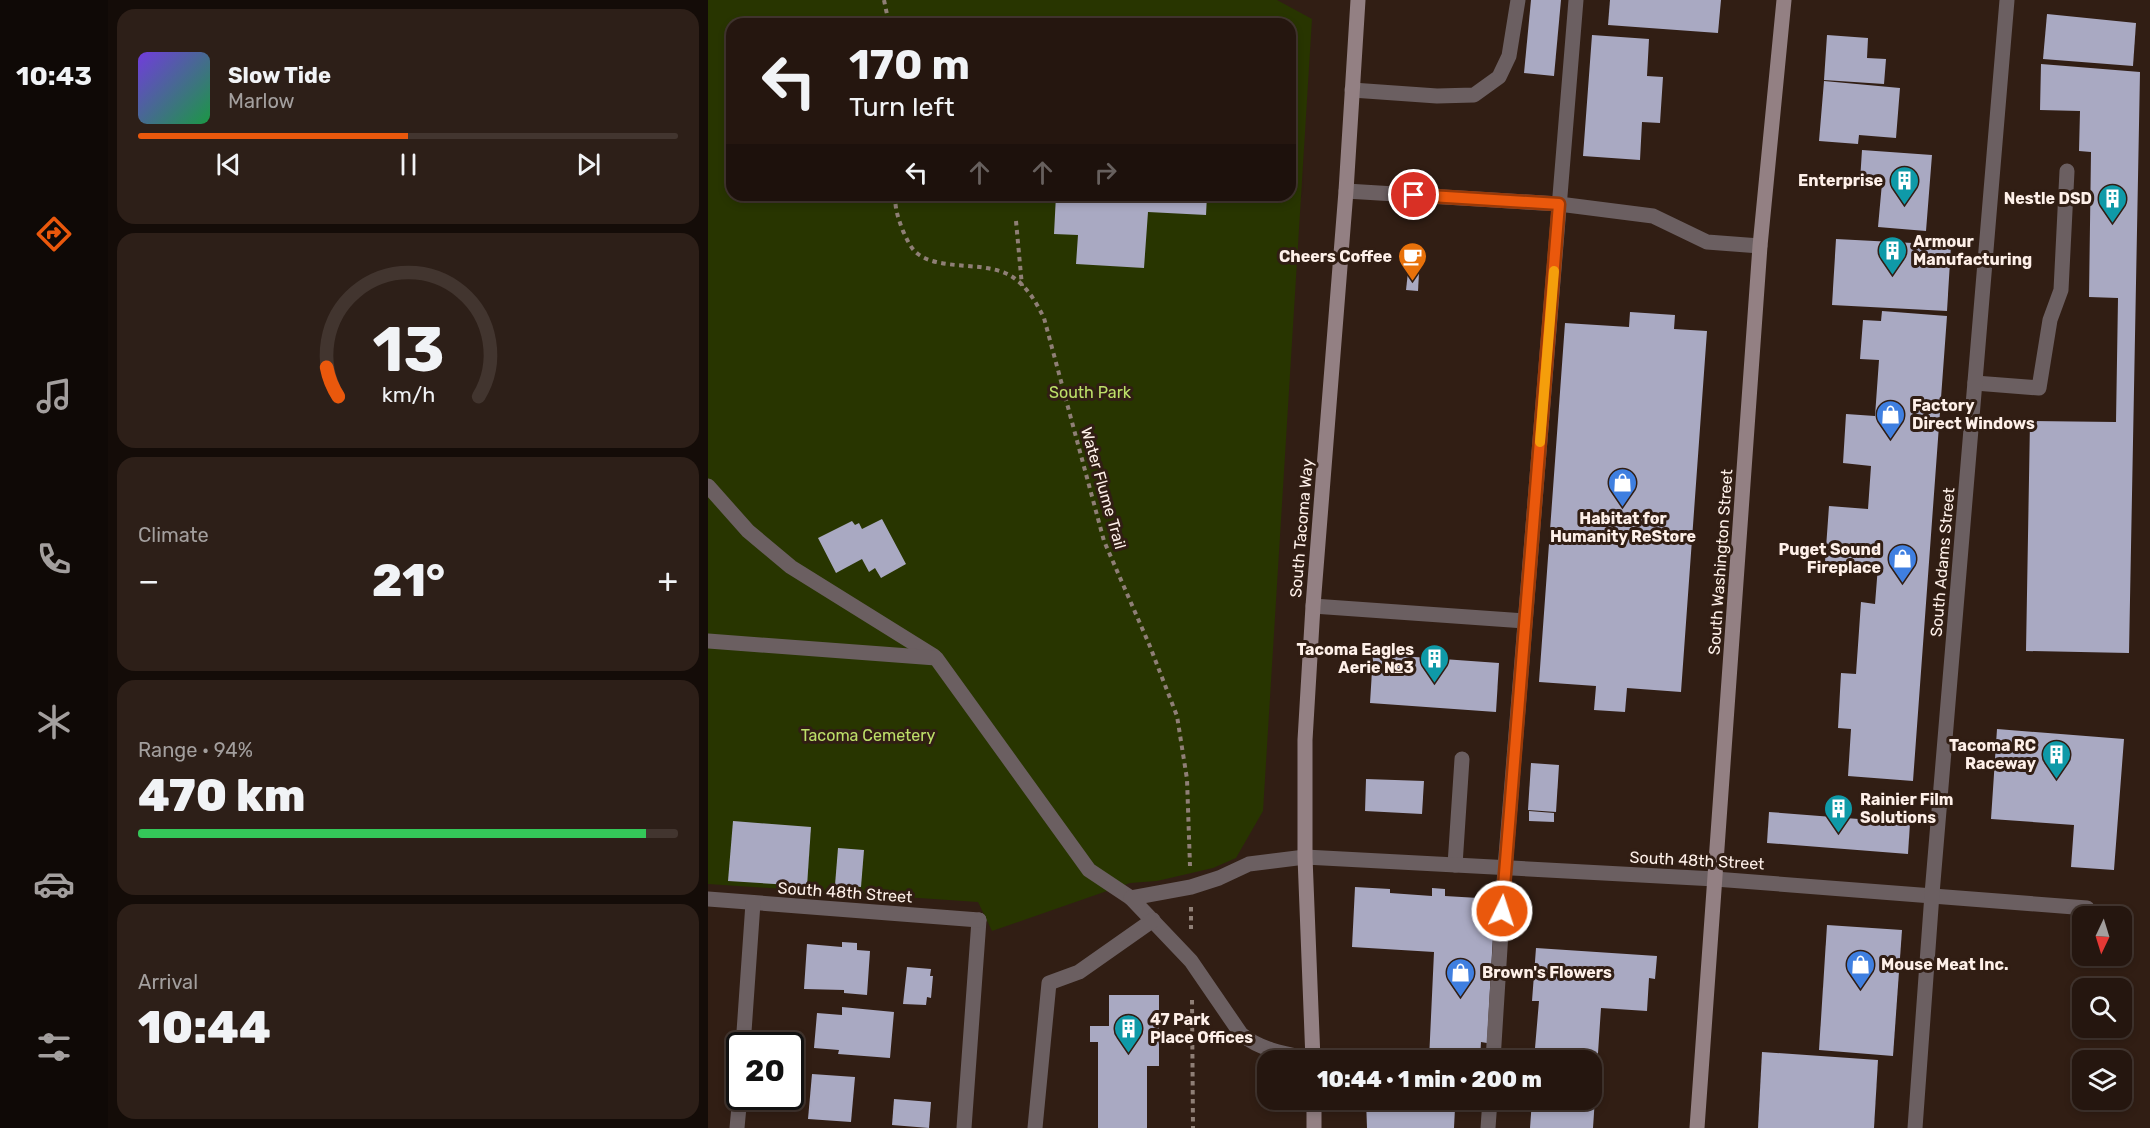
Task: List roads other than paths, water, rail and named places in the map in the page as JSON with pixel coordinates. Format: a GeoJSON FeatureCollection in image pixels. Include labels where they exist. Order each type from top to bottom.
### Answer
{"type":"FeatureCollection","features":[{"type":"Feature","properties":{"kind":"street","name":"South Tacoma Way"},"geometry":{"type":"LineString","coordinates":[[1313,1050],[1305,857],[1305,740],[1358,0]]}},
{"type":"Feature","properties":{"kind":"street"},"geometry":{"type":"LineString","coordinates":[[1352,90],[1437,96],[1474,94],[1499,77],[1509,56],[1518,0]]}},
{"type":"Feature","properties":{"kind":"street"},"geometry":{"type":"LineString","coordinates":[[1494,1050],[1505,868],[1576,0]]}},
{"type":"Feature","properties":{"kind":"street","name":"South Washington Street"},"geometry":{"type":"LineString","coordinates":[[1697,1128],[1760,246],[1784,0]]}},
{"type":"Feature","properties":{"kind":"street","name":"South Adams Street"},"geometry":{"type":"LineString","coordinates":[[1915,1128],[1932,894],[2007,0]]}},
{"type":"Feature","properties":{"kind":"street"},"geometry":{"type":"LineString","coordinates":[[1975,383],[2039,388],[2050,320],[2061,290],[2067,171]]}},
{"type":"Feature","properties":{"kind":"street"},"geometry":{"type":"LineString","coordinates":[[1346,191],[1559,204],[1653,216],[1707,242],[1760,246]]}},
{"type":"Feature","properties":{"kind":"street"},"geometry":{"type":"LineString","coordinates":[[708,486],[748,531],[791,567],[936,658],[1089,870],[1131,898],[1153,920],[1191,961],[1241,1034],[1266,1050]]}},
{"type":"Feature","properties":{"kind":"street"},"geometry":{"type":"LineString","coordinates":[[1313,606],[1525,621]]}},
{"type":"Feature","properties":{"kind":"street"},"geometry":{"type":"LineString","coordinates":[[708,641],[936,658]]}},
{"type":"Feature","properties":{"kind":"street"},"geometry":{"type":"LineString","coordinates":[[1455,865],[1462,759]]}},
{"type":"Feature","properties":{"kind":"street","name":"South 48th Street"},"geometry":{"type":"LineString","coordinates":[[1131,898],[1191,887],[1250,864],[1305,857],[1715,879],[2072,907]]}},
{"type":"Feature","properties":{"kind":"street","name":"South 48th Street"},"geometry":{"type":"LineString","coordinates":[[708,899],[979,920],[964,1128]]}},
{"type":"Feature","properties":{"kind":"street"},"geometry":{"type":"LineString","coordinates":[[744,1032],[753,903]]}},
{"type":"Feature","properties":{"kind":"street"},"geometry":{"type":"LineString","coordinates":[[1035,1128],[1049,983],[1079,972],[1153,920]]}},
{"type":"Feature","properties":{"kind":"street"},"geometry":{"type":"LineString","coordinates":[[738,1128],[739,1110]]}},
{"type":"Feature","properties":{"kind":"street"},"geometry":{"type":"LineString","coordinates":[[1314,1110],[1314,1128]]}},
{"type":"Feature","properties":{"kind":"street"},"geometry":{"type":"LineString","coordinates":[[1488,1128],[1489,1110]]}},
{"type":"Feature","properties":{"kind":"place","name":"Enterprise"},"geometry":{"type":"Point","coordinates":[1904,206]}},
{"type":"Feature","properties":{"kind":"place","name":"Nestle DSD"},"geometry":{"type":"Point","coordinates":[2113,224]}},
{"type":"Feature","properties":{"kind":"place","name":"Armour Manufacturing"},"geometry":{"type":"Point","coordinates":[1892,276]}},
{"type":"Feature","properties":{"kind":"place","name":"Cheers Coffee"},"geometry":{"type":"Point","coordinates":[1413,282]}},
{"type":"Feature","properties":{"kind":"place","name":"Factory Direct Windows"},"geometry":{"type":"Point","coordinates":[1891,440]}},
{"type":"Feature","properties":{"kind":"place","name":"Habitat for Humanity ReStore"},"geometry":{"type":"Point","coordinates":[1623,508]}},
{"type":"Feature","properties":{"kind":"place","name":"Puget Sound Fireplace"},"geometry":{"type":"Point","coordinates":[1902,584]}},
{"type":"Feature","properties":{"kind":"place","name":"Tacoma Eagles Aerie №3"},"geometry":{"type":"Point","coordinates":[1435,684]}},
{"type":"Feature","properties":{"kind":"place","name":"Tacoma RC Raceway"},"geometry":{"type":"Point","coordinates":[2057,780]}},
{"type":"Feature","properties":{"kind":"place","name":"Rainier Film Solutions"},"geometry":{"type":"Point","coordinates":[1839,834]}},
{"type":"Feature","properties":{"kind":"place","name":"Mouse Meat Inc."},"geometry":{"type":"Point","coordinates":[1860,990]}},
{"type":"Feature","properties":{"kind":"place","name":"Brown's Flowers"},"geometry":{"type":"Point","coordinates":[1461,998]}},
{"type":"Feature","properties":{"kind":"place","name":"47 Park Place Offices"},"geometry":{"type":"Point","coordinates":[1129,1054]}},
{"type":"Feature","properties":{"kind":"park label","name":"South Park"},"geometry":{"type":"Point","coordinates":[1090,392]}},
{"type":"Feature","properties":{"kind":"park label","name":"Tacoma Cemetery"},"geometry":{"type":"Point","coordinates":[868,735]}}]}
